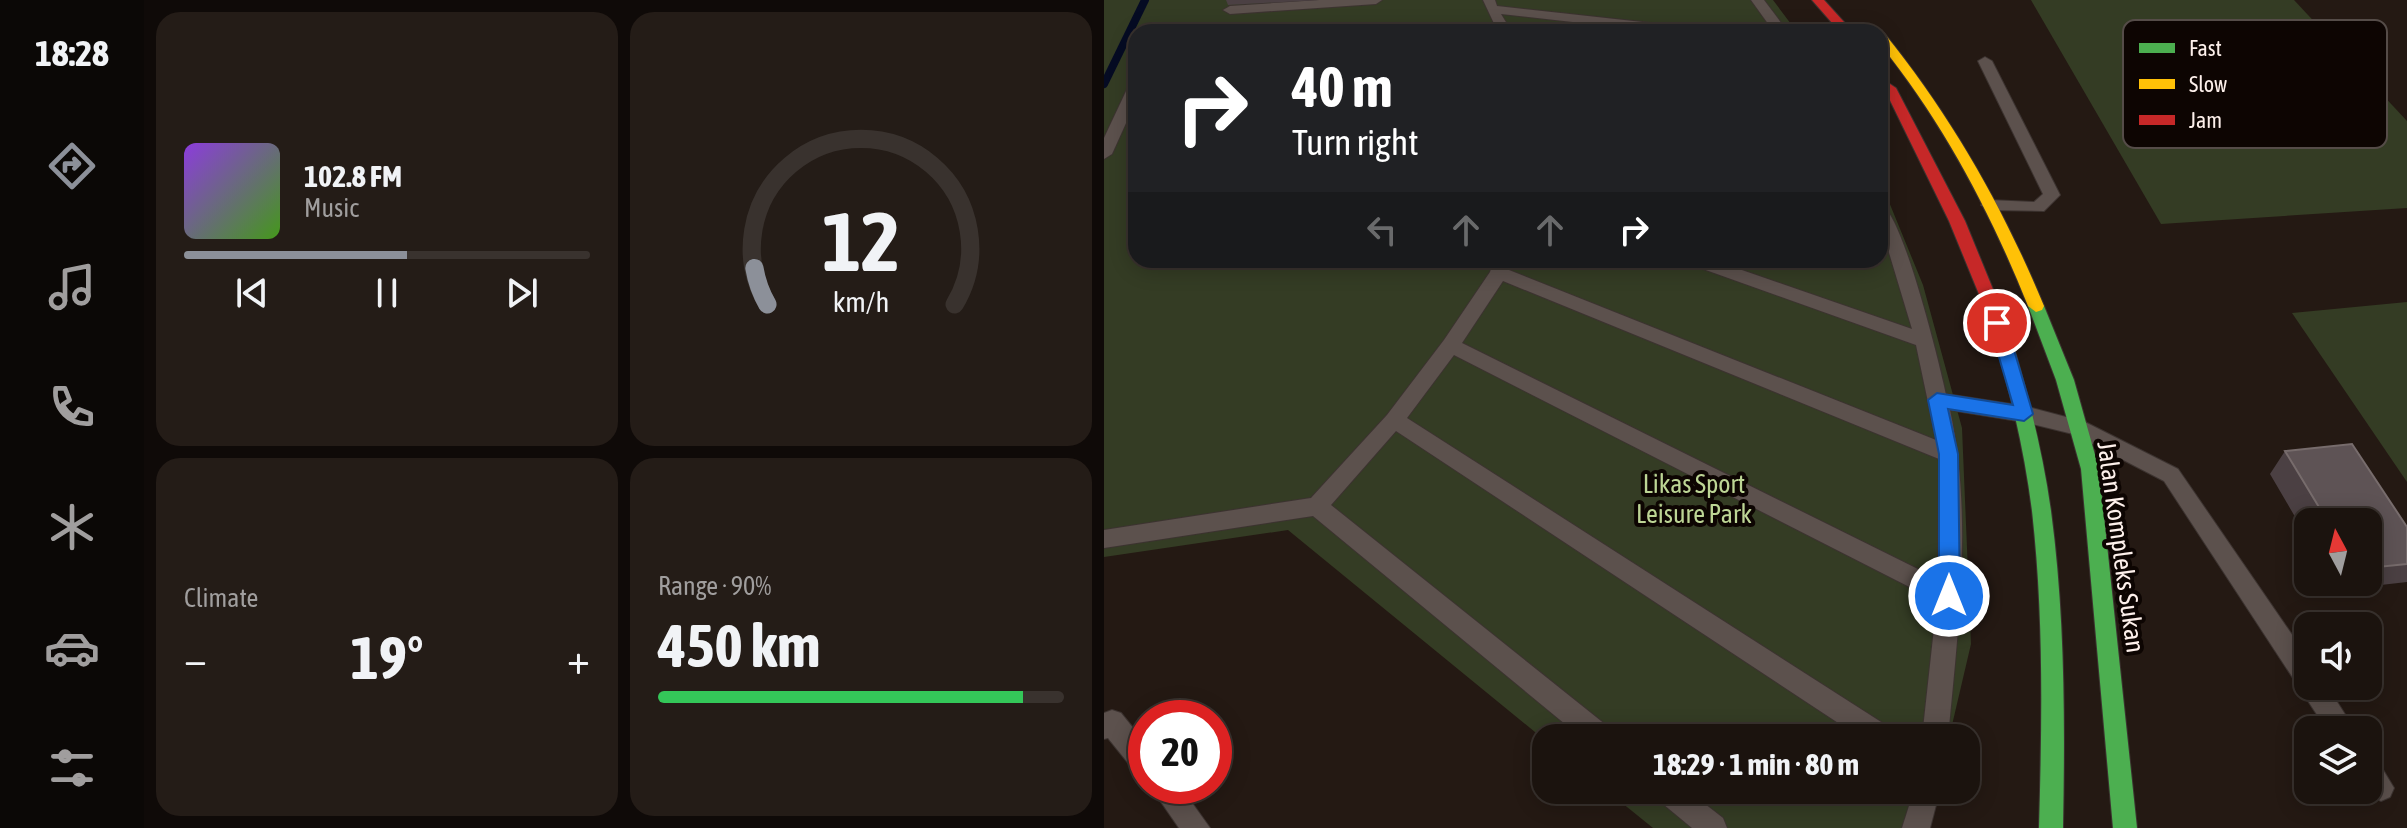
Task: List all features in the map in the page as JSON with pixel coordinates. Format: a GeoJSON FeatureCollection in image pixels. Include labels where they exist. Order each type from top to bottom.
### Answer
{"type":"FeatureCollection","features":[{"type":"Feature","properties":{"kind":"main road"},"geometry":{"type":"LineString","coordinates":[[1818,0],[1840,24]]}},
{"type":"Feature","properties":{"kind":"main road","name":"Jalan Kompleks Sukan"},"geometry":{"type":"LineString","coordinates":[[1888,57],[1924,88],[1968,159],[2031,293],[2065,380],[2090,469],[2125,828]]}},
{"type":"Feature","properties":{"kind":"main road"},"geometry":{"type":"LineString","coordinates":[[1888,88],[1938,179],[1997,323],[2036,459],[2049,584],[2054,718],[2051,828]]}},
{"type":"Feature","properties":{"kind":"lane"},"geometry":{"type":"LineString","coordinates":[[1230,10],[1376,0]]}},
{"type":"Feature","properties":{"kind":"lane"},"geometry":{"type":"LineString","coordinates":[[1757,0],[1775,24]]}},
{"type":"Feature","properties":{"kind":"lane"},"geometry":{"type":"LineString","coordinates":[[1490,4],[1501,24]]}},
{"type":"Feature","properties":{"kind":"lane"},"geometry":{"type":"LineString","coordinates":[[1490,4],[1638,24]]}},
{"type":"Feature","properties":{"kind":"lane"},"geometry":{"type":"LineString","coordinates":[[1985,61],[2052,195],[2038,207],[1989,205]]}},
{"type":"Feature","properties":{"kind":"lane"},"geometry":{"type":"LineString","coordinates":[[1104,154],[1128,102]]}},
{"type":"Feature","properties":{"kind":"lane"},"geometry":{"type":"LineString","coordinates":[[1888,243],[1925,341],[1949,454],[1949,596],[1936,724]]}},
{"type":"Feature","properties":{"kind":"lane"},"geometry":{"type":"LineString","coordinates":[[1104,539],[1317,506],[1394,420],[1451,345],[1500,268]]}},
{"type":"Feature","properties":{"kind":"lane"},"geometry":{"type":"LineString","coordinates":[[1506,268],[1949,454]]}},
{"type":"Feature","properties":{"kind":"lane"},"geometry":{"type":"LineString","coordinates":[[1718,268],[1925,341]]}},
{"type":"Feature","properties":{"kind":"lane"},"geometry":{"type":"LineString","coordinates":[[1451,345],[1949,596]]}},
{"type":"Feature","properties":{"kind":"lane"},"geometry":{"type":"LineString","coordinates":[[1937,400],[2024,414],[2078,428],[2171,475],[2294,658]]}},
{"type":"Feature","properties":{"kind":"lane"},"geometry":{"type":"LineString","coordinates":[[1394,420],[1861,724]]}},
{"type":"Feature","properties":{"kind":"lane"},"geometry":{"type":"LineString","coordinates":[[1317,506],[1585,724]]}},
{"type":"Feature","properties":{"kind":"lane"},"geometry":{"type":"LineString","coordinates":[[1104,727],[1112,722],[1128,742]]}},
{"type":"Feature","properties":{"kind":"lane"},"geometry":{"type":"LineString","coordinates":[[1177,804],[1196,828]]}},
{"type":"Feature","properties":{"kind":"lane"},"geometry":{"type":"LineString","coordinates":[[1683,804],[1713,828]]}},
{"type":"Feature","properties":{"kind":"lane"},"geometry":{"type":"LineString","coordinates":[[1916,828],[1923,804]]}},
{"type":"Feature","properties":{"kind":"green space","name":"Likas Sport Leisure Park"},"geometry":{"type":"Polygon","coordinates":[[[1104,0],[1773,0],[1791,24],[1128,24],[1128,268],[1888,268],[1888,200],[1923,285],[1962,428],[1971,644],[1952,724],[1532,724],[1532,730],[1288,530],[1104,557],[1104,0]]]}},
{"type":"Feature","properties":{"kind":"green space"},"geometry":{"type":"Polygon","coordinates":[[[2031,0],[2294,0],[2313,20],[2123,20],[2123,148],[2387,148],[2387,100],[2407,121],[2407,208],[2161,224],[2031,0]]]}},
{"type":"Feature","properties":{"kind":"green space"},"geometry":{"type":"Polygon","coordinates":[[[2407,302],[2407,482],[2292,313],[2407,302]]]}},
{"type":"Feature","properties":{"kind":"green space"},"geometry":{"type":"Polygon","coordinates":[[[1623,804],[1933,804],[1927,828],[1653,828],[1623,804]]]}},
{"type":"Feature","properties":{"kind":"building"},"geometry":{"type":"Polygon","coordinates":[[[2352,444],[2407,527],[2407,564],[2382,567],[2382,508],[2320,508],[2285,451],[2352,444]]]}},
{"type":"Feature","properties":{"kind":"waterway"},"geometry":{"type":"LineString","coordinates":[[1133,24],[1145,0]]}},
{"type":"Feature","properties":{"kind":"waterway"},"geometry":{"type":"LineString","coordinates":[[1104,84],[1128,35]]}},
{"type":"Feature","properties":{"kind":"traffic: fast"},"geometry":{"type":"LineString","coordinates":[[2036,306],[2065,380],[2090,469],[2125,828]]}},
{"type":"Feature","properties":{"kind":"traffic: fast"},"geometry":{"type":"LineString","coordinates":[[1998,321],[2031,447],[2048,572],[2053,698],[2051,828]]}},
{"type":"Feature","properties":{"kind":"traffic: slow"},"geometry":{"type":"LineString","coordinates":[[1888,46],[1928,99],[1969,164],[2005,233],[2036,306]]}},
{"type":"Feature","properties":{"kind":"traffic: jam"},"geometry":{"type":"LineString","coordinates":[[1818,0],[1840,24]]}},
{"type":"Feature","properties":{"kind":"traffic: jam"},"geometry":{"type":"LineString","coordinates":[[1890,88],[1957,221],[1998,321]]}},
{"type":"Feature","properties":{"kind":"route"},"geometry":{"type":"LineString","coordinates":[[1949,596],[1949,454],[1937,400],[2024,414],[1997,323]]}}]}
